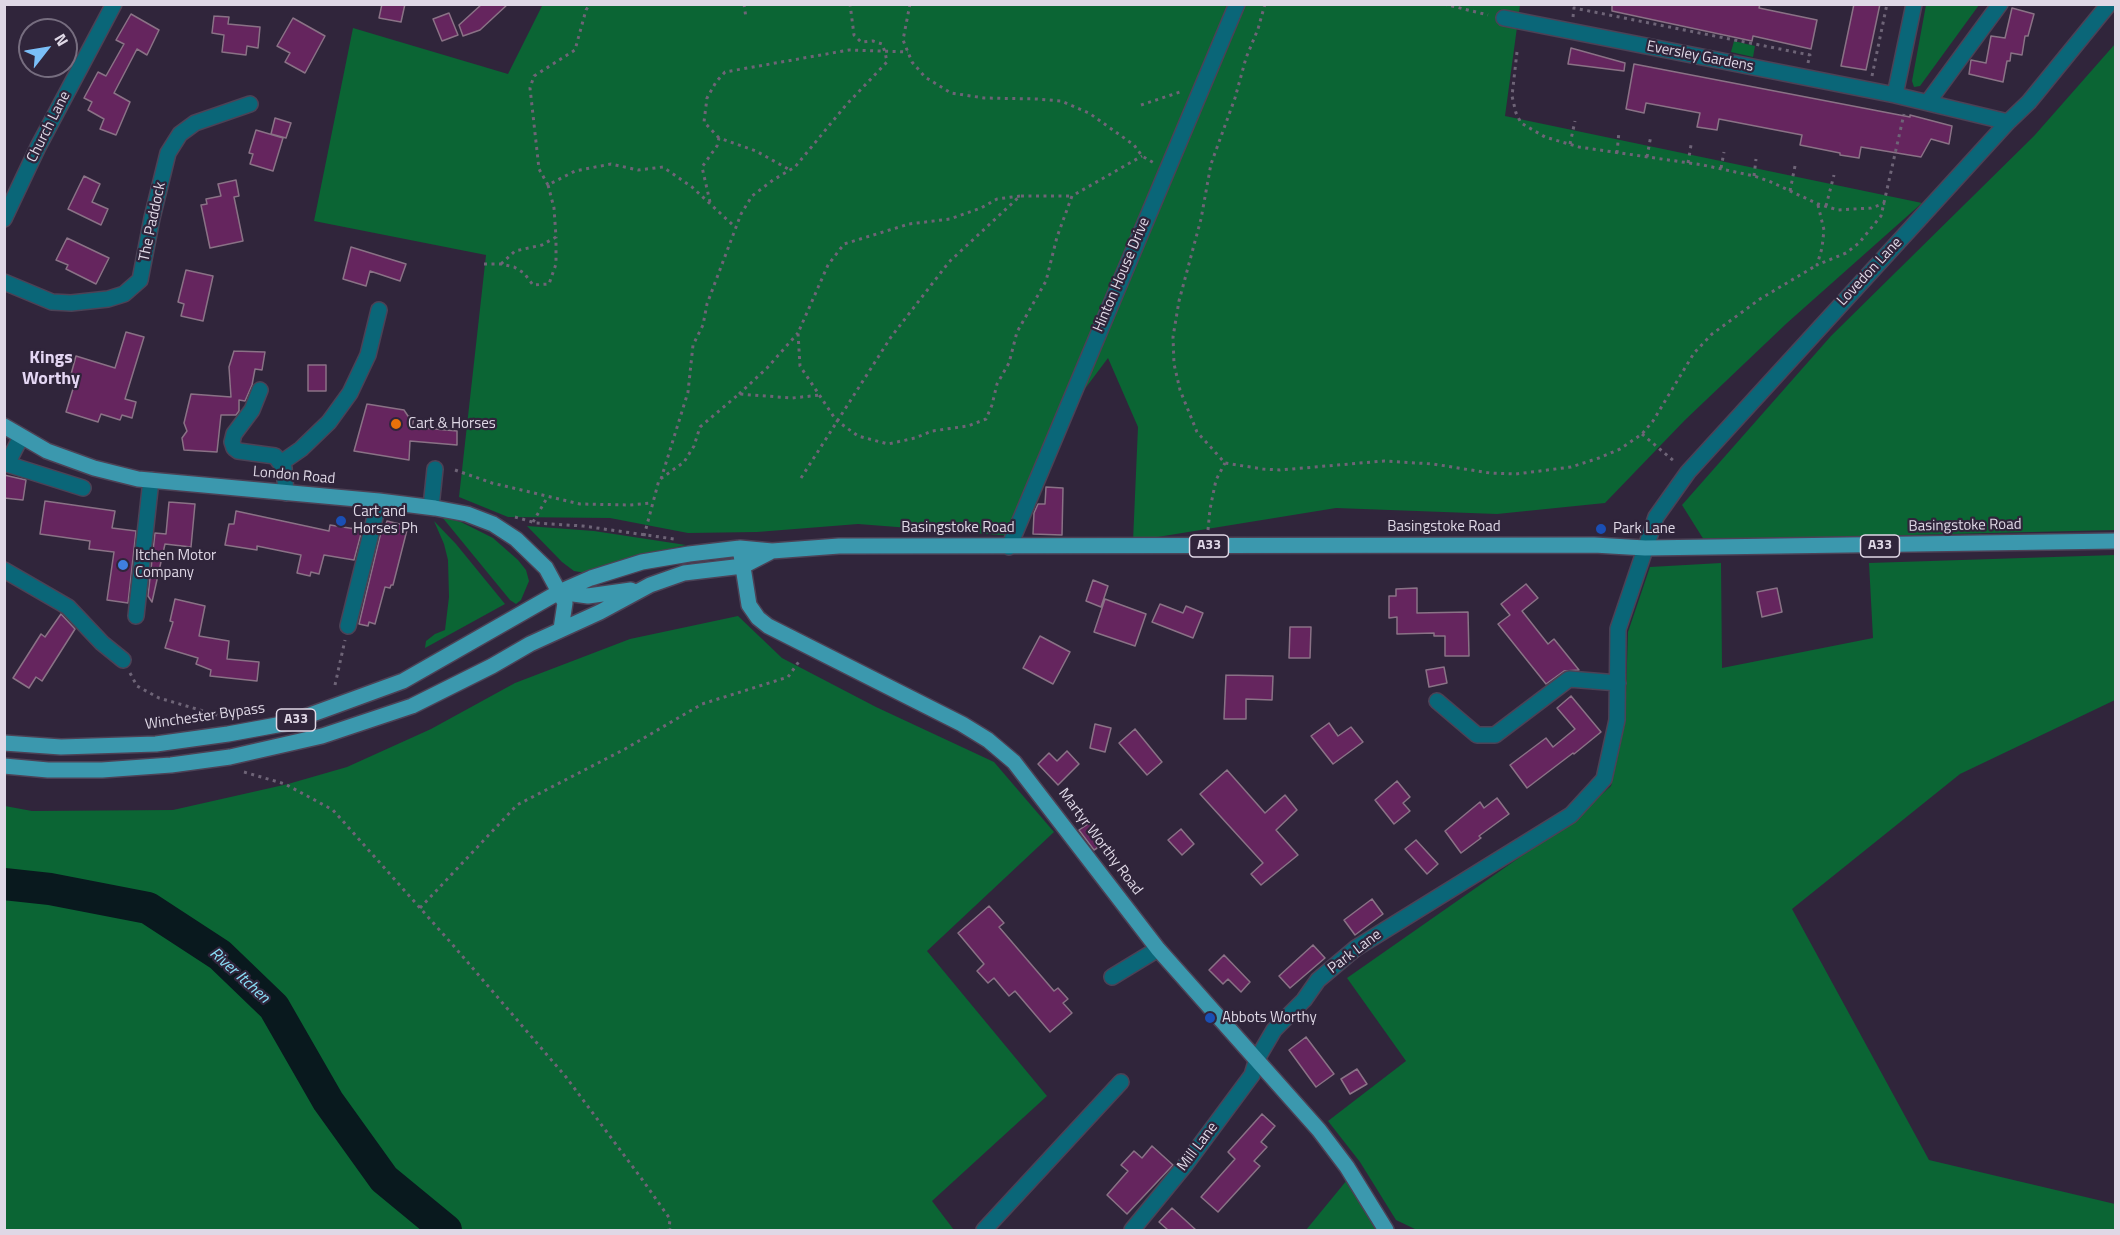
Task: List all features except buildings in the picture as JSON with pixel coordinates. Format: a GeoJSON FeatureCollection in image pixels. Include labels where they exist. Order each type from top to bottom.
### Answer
{"type":"FeatureCollection","features":[{"type":"Feature","properties":{"kind":"main road","name":"London Road"},"geometry":{"type":"LineString","coordinates":[[4,426],[47,451],[94,468],[138,479],[379,501],[467,514],[493,524],[516,539],[546,568],[565,603],[561,629]]}},
{"type":"Feature","properties":{"kind":"main road","name":"Basingstoke Road"},"geometry":{"type":"LineString","coordinates":[[559,591],[642,562],[740,548],[772,551],[839,546],[1594,544],[1645,548],[2108,541]]}},
{"type":"Feature","properties":{"kind":"main road","name":"Martyr Worthy Road"},"geometry":{"type":"LineString","coordinates":[[740,548],[749,604],[758,618],[768,626],[962,724],[988,740],[1014,762],[1158,949],[1319,1130],[1347,1167],[1386,1230]]}},
{"type":"Feature","properties":{"kind":"main road","name":"Basingstoke Road"},"geometry":{"type":"LineString","coordinates":[[561,629],[600,612],[640,589],[684,573],[743,566],[772,551]]}},
{"type":"Feature","properties":{"kind":"main road"},"geometry":{"type":"LineString","coordinates":[[559,591],[588,596],[640,589]]}},
{"type":"Feature","properties":{"kind":"main road","name":"Winchester Bypass"},"geometry":{"type":"LineString","coordinates":[[4,743],[60,747],[156,744],[288,723],[403,681],[559,591]]}},
{"type":"Feature","properties":{"kind":"main road","name":"A33"},"geometry":{"type":"LineString","coordinates":[[4,766],[48,770],[102,770],[171,765],[230,757],[322,736],[412,705],[561,629]]}},
{"type":"Feature","properties":{"kind":"street","name":"Church Lane"},"geometry":{"type":"LineString","coordinates":[[4,219],[38,147],[114,4]]}},
{"type":"Feature","properties":{"kind":"street","name":"Hinton House Drive"},"geometry":{"type":"LineString","coordinates":[[1009,547],[1237,4]]}},
{"type":"Feature","properties":{"kind":"street"},"geometry":{"type":"LineString","coordinates":[[1901,96],[1914,4]]}},
{"type":"Feature","properties":{"kind":"street"},"geometry":{"type":"LineString","coordinates":[[1928,102],[2000,4]]}},
{"type":"Feature","properties":{"kind":"street","name":"Lovedon Lane"},"geometry":{"type":"LineString","coordinates":[[1645,548],[1656,517],[1688,472],[2008,122],[2029,102],[2109,4]]}},
{"type":"Feature","properties":{"kind":"street","name":"Eversley Gardens"},"geometry":{"type":"LineString","coordinates":[[1504,18],[1901,96],[2008,122]]}},
{"type":"Feature","properties":{"kind":"street","name":"The Paddock"},"geometry":{"type":"LineString","coordinates":[[4,282],[52,302],[71,303],[108,299],[124,294],[140,280],[168,153],[180,134],[195,123],[250,104]]}},
{"type":"Feature","properties":{"kind":"street"},"geometry":{"type":"LineString","coordinates":[[281,463],[301,449],[329,422],[350,393],[368,355],[380,310]]}},
{"type":"Feature","properties":{"kind":"street"},"geometry":{"type":"LineString","coordinates":[[260,390],[252,410],[234,434],[232,442],[238,451],[274,456],[281,463],[286,477],[286,493]]}},
{"type":"Feature","properties":{"kind":"street"},"geometry":{"type":"LineString","coordinates":[[21,437],[6,464],[82,488]]}},
{"type":"Feature","properties":{"kind":"street"},"geometry":{"type":"LineString","coordinates":[[431,507],[435,469]]}},
{"type":"Feature","properties":{"kind":"street"},"geometry":{"type":"LineString","coordinates":[[136,616],[151,480]]}},
{"type":"Feature","properties":{"kind":"street"},"geometry":{"type":"LineString","coordinates":[[348,626],[379,501]]}},
{"type":"Feature","properties":{"kind":"street","name":"Park Lane"},"geometry":{"type":"LineString","coordinates":[[1257,1059],[1274,1030],[1304,1000],[1318,980],[1356,948],[1571,815],[1604,778],[1617,720],[1618,629],[1645,548]]}},
{"type":"Feature","properties":{"kind":"street"},"geometry":{"type":"LineString","coordinates":[[4,570],[68,607],[102,644],[123,660]]}},
{"type":"Feature","properties":{"kind":"street"},"geometry":{"type":"LineString","coordinates":[[1437,701],[1477,735],[1495,735],[1569,679],[1618,682]]}},
{"type":"Feature","properties":{"kind":"street"},"geometry":{"type":"LineString","coordinates":[[1112,977],[1158,949]]}},
{"type":"Feature","properties":{"kind":"street","name":"Mill Lane"},"geometry":{"type":"LineString","coordinates":[[1132,1230],[1186,1164],[1252,1076],[1257,1059]]}},
{"type":"Feature","properties":{"kind":"street"},"geometry":{"type":"LineString","coordinates":[[984,1230],[1121,1082]]}},
{"type":"Feature","properties":{"kind":"path"},"geometry":{"type":"LineString","coordinates":[[484,264],[514,267],[524,273],[533,285],[549,284],[556,264],[555,208],[548,185],[539,169],[530,88],[534,76],[575,50],[586,10],[590,4]]}},
{"type":"Feature","properties":{"kind":"path"},"geometry":{"type":"LineString","coordinates":[[744,4],[746,18]]}},
{"type":"Feature","properties":{"kind":"path"},"geometry":{"type":"LineString","coordinates":[[644,536],[688,392],[693,345],[735,227],[752,196],[773,180],[795,168],[846,105],[887,62],[882,44],[873,41],[861,42],[854,35],[850,4]]}},
{"type":"Feature","properties":{"kind":"path"},"geometry":{"type":"LineString","coordinates":[[910,4],[903,40],[912,62],[924,77],[951,93],[984,98],[1061,101],[1089,113],[1134,145],[1142,156],[1167,170]]}},
{"type":"Feature","properties":{"kind":"path"},"geometry":{"type":"LineString","coordinates":[[1265,4],[1211,164],[1201,219],[1179,301],[1173,337],[1174,364],[1180,390],[1197,432],[1225,463],[1243,467],[1280,470],[1384,461],[1433,464],[1490,473],[1516,474],[1570,467],[1620,449],[1642,434],[1653,421],[1694,353],[1712,334],[1760,298],[1817,265],[1846,253],[1859,243],[1881,216],[1885,203],[1901,96]]}},
{"type":"Feature","properties":{"kind":"path"},"geometry":{"type":"LineString","coordinates":[[1870,90],[1887,4]]}},
{"type":"Feature","properties":{"kind":"path"},"geometry":{"type":"LineString","coordinates":[[1446,5],[1504,18]]}},
{"type":"Feature","properties":{"kind":"path"},"geometry":{"type":"LineString","coordinates":[[1570,31],[1574,8],[1586,10],[1810,54],[1805,77]]}},
{"type":"Feature","properties":{"kind":"path"},"geometry":{"type":"LineString","coordinates":[[789,171],[756,151],[719,138],[704,122],[707,98],[725,72],[849,50],[908,52]]}},
{"type":"Feature","properties":{"kind":"path"},"geometry":{"type":"LineString","coordinates":[[1517,52],[1512,96],[1521,123],[1534,132],[1570,144],[1754,176],[1818,204],[1838,210],[1871,208],[1885,203]]}},
{"type":"Feature","properties":{"kind":"path"},"geometry":{"type":"LineString","coordinates":[[1142,105],[1164,96],[1202,86]]}},
{"type":"Feature","properties":{"kind":"path"},"geometry":{"type":"LineString","coordinates":[[1570,144],[1575,121]]}},
{"type":"Feature","properties":{"kind":"path"},"geometry":{"type":"LineString","coordinates":[[1617,153],[1619,131]]}},
{"type":"Feature","properties":{"kind":"path"},"geometry":{"type":"LineString","coordinates":[[1647,157],[1651,135]]}},
{"type":"Feature","properties":{"kind":"path"},"geometry":{"type":"LineString","coordinates":[[710,204],[702,167],[717,146],[719,138]]}},
{"type":"Feature","properties":{"kind":"path"},"geometry":{"type":"LineString","coordinates":[[1688,163],[1691,145]]}},
{"type":"Feature","properties":{"kind":"path"},"geometry":{"type":"LineString","coordinates":[[1721,169],[1724,152]]}},
{"type":"Feature","properties":{"kind":"path"},"geometry":{"type":"LineString","coordinates":[[661,479],[684,462],[694,446],[700,426],[739,394],[798,333],[828,266],[844,244],[909,224],[950,219],[981,208],[997,199],[1020,196],[1072,196],[1142,156]]}},
{"type":"Feature","properties":{"kind":"path"},"geometry":{"type":"LineString","coordinates":[[1754,176],[1756,159]]}},
{"type":"Feature","properties":{"kind":"path"},"geometry":{"type":"LineString","coordinates":[[548,185],[575,171],[611,164],[638,170],[663,167],[692,187],[735,227]]}},
{"type":"Feature","properties":{"kind":"path"},"geometry":{"type":"LineString","coordinates":[[1790,191],[1795,166]]}},
{"type":"Feature","properties":{"kind":"path"},"geometry":{"type":"LineString","coordinates":[[1826,206],[1834,175]]}},
{"type":"Feature","properties":{"kind":"path"},"geometry":{"type":"LineString","coordinates":[[801,478],[891,336],[949,262],[1020,196]]}},
{"type":"Feature","properties":{"kind":"path"},"geometry":{"type":"LineString","coordinates":[[798,333],[800,366],[836,420],[858,436],[888,444],[915,438],[932,431],[968,426],[986,419],[997,384],[1009,363],[1017,332],[1046,281],[1057,237],[1072,196]]}},
{"type":"Feature","properties":{"kind":"path"},"geometry":{"type":"LineString","coordinates":[[1817,265],[1824,230],[1818,204]]}},
{"type":"Feature","properties":{"kind":"path"},"geometry":{"type":"LineString","coordinates":[[501,264],[514,251],[542,245],[556,237]]}},
{"type":"Feature","properties":{"kind":"path"},"geometry":{"type":"LineString","coordinates":[[739,394],[792,398],[821,395]]}},
{"type":"Feature","properties":{"kind":"path"},"geometry":{"type":"LineString","coordinates":[[1642,434],[1688,472]]}},
{"type":"Feature","properties":{"kind":"path"},"geometry":{"type":"LineString","coordinates":[[1207,546],[1210,509],[1216,480],[1225,463]]}},
{"type":"Feature","properties":{"kind":"path"},"geometry":{"type":"LineString","coordinates":[[455,470],[492,483],[580,504],[653,503]]}},
{"type":"Feature","properties":{"kind":"path"},"geometry":{"type":"LineString","coordinates":[[533,522],[548,497]]}},
{"type":"Feature","properties":{"kind":"path"},"geometry":{"type":"LineString","coordinates":[[512,516],[533,522],[584,526],[683,540]]}},
{"type":"Feature","properties":{"kind":"path"},"geometry":{"type":"LineString","coordinates":[[335,686],[348,626]]}},
{"type":"Feature","properties":{"kind":"path"},"geometry":{"type":"LineString","coordinates":[[420,908],[517,805],[626,749],[702,704],[788,676],[810,647]]}},
{"type":"Feature","properties":{"kind":"path"},"geometry":{"type":"LineString","coordinates":[[123,660],[137,686],[159,698],[224,717]]}},
{"type":"Feature","properties":{"kind":"path"},"geometry":{"type":"LineString","coordinates":[[244,772],[285,784],[333,810],[566,1077],[670,1219],[670,1230]]}},
{"type":"Feature","properties":{"kind":"green space"},"geometry":{"type":"Polygon","coordinates":[[[543,4],[1520,5],[1505,116],[1922,203],[1787,323],[1685,420],[1605,503],[1497,514],[1336,508],[1133,541],[1138,427],[1108,358],[1072,406],[1013,536],[858,524],[757,532],[688,533],[610,518],[508,517],[459,497],[486,255],[314,221],[353,28],[508,74],[543,4]]]}},
{"type":"Feature","properties":{"kind":"green space"},"geometry":{"type":"Polygon","coordinates":[[[1926,5],[1979,5],[1920,86],[1914,87],[1912,81],[1926,5]]]}},
{"type":"Feature","properties":{"kind":"green space"},"geometry":{"type":"Polygon","coordinates":[[[1734,41],[1755,46],[1753,57],[1731,52],[1734,41]]]}},
{"type":"Feature","properties":{"kind":"green space"},"geometry":{"type":"Polygon","coordinates":[[[2115,44],[2115,530],[1704,540],[1682,505],[1831,336],[2034,136],[2115,44]]]}},
{"type":"Feature","properties":{"kind":"green space"},"geometry":{"type":"Polygon","coordinates":[[[442,517],[461,522],[493,538],[518,560],[526,570],[529,581],[521,600],[516,604],[510,600],[442,517]]]}},
{"type":"Feature","properties":{"kind":"green space"},"geometry":{"type":"Polygon","coordinates":[[[434,521],[505,604],[425,648],[426,641],[445,630],[449,597],[448,560],[434,521]]]}},
{"type":"Feature","properties":{"kind":"green space"},"geometry":{"type":"Polygon","coordinates":[[[527,526],[594,531],[686,545],[643,555],[586,573],[574,571],[562,562],[527,526]]]}},
{"type":"Feature","properties":{"kind":"green space"},"geometry":{"type":"Polygon","coordinates":[[[2115,555],[2115,700],[1960,774],[1792,909],[1929,1160],[2115,1204],[2115,1230],[1417,1230],[1396,1220],[1360,1162],[1328,1121],[1406,1061],[1347,978],[1573,820],[1611,786],[1625,723],[1628,632],[1650,567],[1721,563],[1722,668],[1873,638],[1869,563],[2115,555]]]}},
{"type":"Feature","properties":{"kind":"green space"},"geometry":{"type":"Polygon","coordinates":[[[738,616],[782,658],[876,707],[994,762],[1054,832],[927,951],[1047,1096],[932,1201],[954,1230],[5,1230],[5,806],[32,811],[173,810],[288,784],[347,767],[431,729],[515,683],[630,639],[738,616]]]}},
{"type":"Feature","properties":{"kind":"green space"},"geometry":{"type":"Polygon","coordinates":[[[1347,1180],[1376,1230],[1306,1230],[1347,1180]]]}},
{"type":"Feature","properties":{"kind":"waterway","name":"River Itchen"},"geometry":{"type":"LineString","coordinates":[[4,884],[50,889],[148,908],[220,955],[274,1007],[328,1101],[384,1179],[446,1230]]}},
{"type":"Feature","properties":{"kind":"place","name":"Cart & Horses"},"geometry":{"type":"Point","coordinates":[396,424]}},
{"type":"Feature","properties":{"kind":"place","name":"Cart and Horses Ph"},"geometry":{"type":"Point","coordinates":[341,521]}},
{"type":"Feature","properties":{"kind":"place","name":"Park Lane"},"geometry":{"type":"Point","coordinates":[1601,529]}},
{"type":"Feature","properties":{"kind":"place","name":"Itchen Motor Company"},"geometry":{"type":"Point","coordinates":[123,565]}},
{"type":"Feature","properties":{"kind":"place","name":"Abbots Worthy"},"geometry":{"type":"Point","coordinates":[1210,1018]}},
{"type":"Feature","properties":{"kind":"district","name":"Kings Worthy"},"geometry":{"type":"Point","coordinates":[51,370]}}]}
